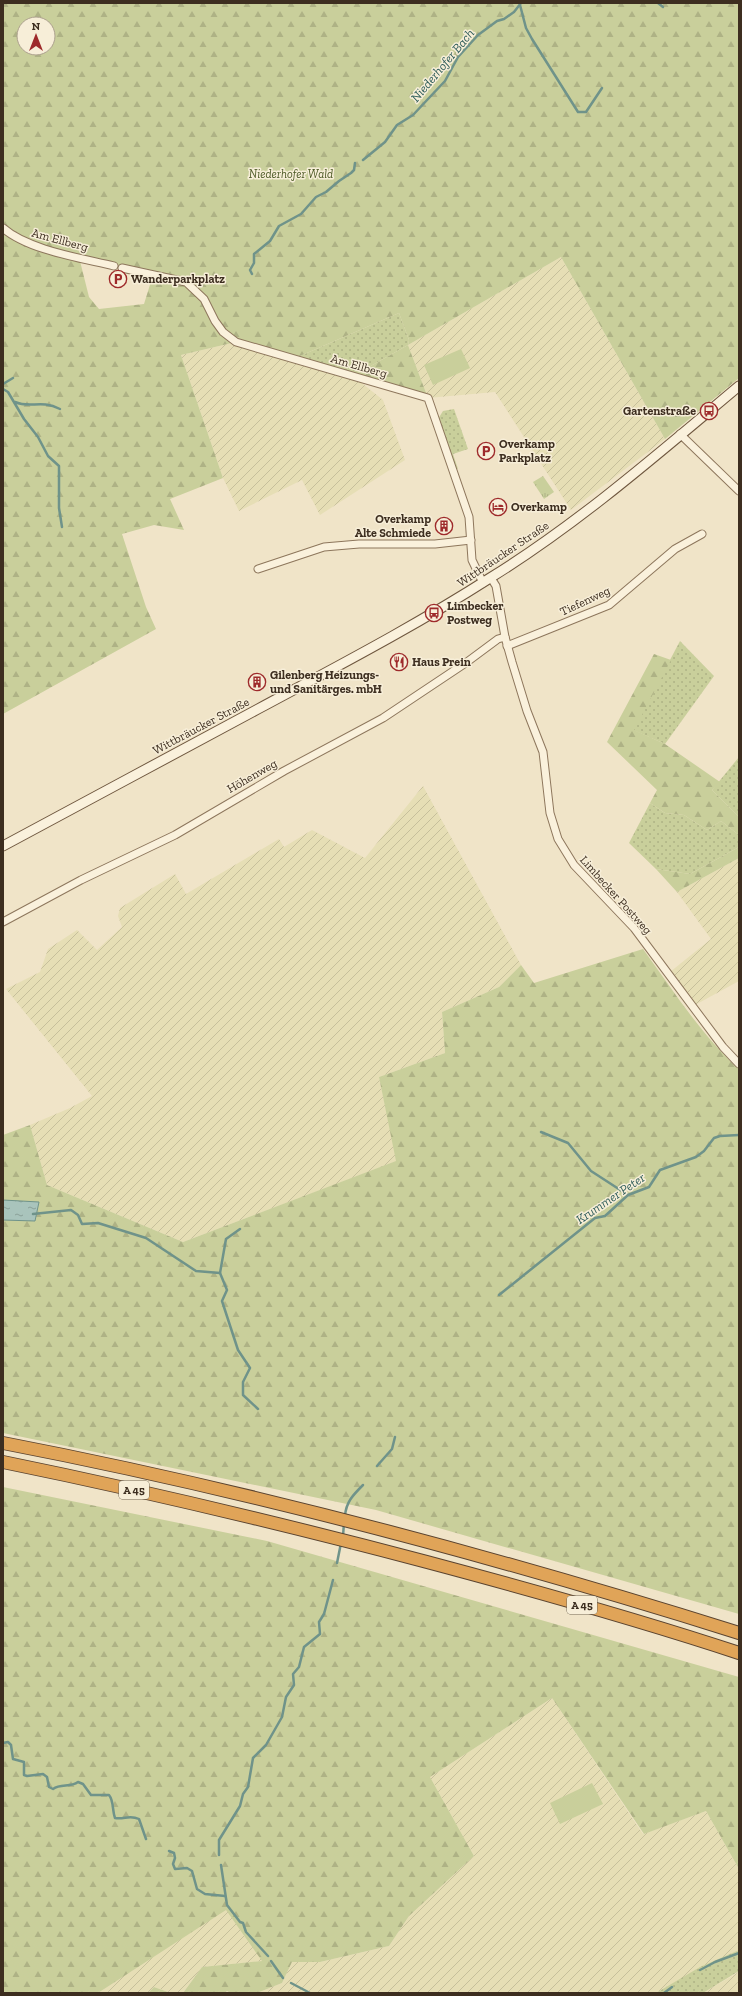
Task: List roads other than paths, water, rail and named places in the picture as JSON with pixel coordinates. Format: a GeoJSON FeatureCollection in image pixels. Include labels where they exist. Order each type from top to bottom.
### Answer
{"type":"FeatureCollection","features":[{"type":"Feature","properties":{"kind":"highway","name":"A 45"},"geometry":{"type":"LineString","coordinates":[[3,1443],[134,1470],[268,1501],[592,1588],[739,1633]]}},
{"type":"Feature","properties":{"kind":"highway","name":"A 45"},"geometry":{"type":"LineString","coordinates":[[3,1462],[264,1520],[598,1609],[739,1653]]}},
{"type":"Feature","properties":{"kind":"main road","name":"Wittbräucker Straße"},"geometry":{"type":"LineString","coordinates":[[3,846],[371,649],[487,580],[560,530],[739,386]]}},
{"type":"Feature","properties":{"kind":"street","name":"Am Ellberg"},"geometry":{"type":"LineString","coordinates":[[3,228],[11,236],[26,243],[114,266]]}},
{"type":"Feature","properties":{"kind":"street","name":"Am Ellberg"},"geometry":{"type":"LineString","coordinates":[[122,268],[186,282],[204,299],[215,321],[223,332],[236,342],[428,398],[469,517],[472,560],[487,580]]}},
{"type":"Feature","properties":{"kind":"street"},"geometry":{"type":"LineString","coordinates":[[680,434],[739,491]]}},
{"type":"Feature","properties":{"kind":"street","name":"Tiefenweg"},"geometry":{"type":"LineString","coordinates":[[508,646],[609,605],[675,549],[702,534]]}},
{"type":"Feature","properties":{"kind":"street"},"geometry":{"type":"LineString","coordinates":[[258,568],[324,547],[359,544],[435,544],[471,540]]}},
{"type":"Feature","properties":{"kind":"street","name":"Limbecker Postweg"},"geometry":{"type":"LineString","coordinates":[[487,580],[497,592],[505,637],[527,711],[540,740],[544,757],[550,813],[558,839],[565,852],[584,878],[634,928],[723,1047],[739,1064]]}},
{"type":"Feature","properties":{"kind":"street","name":"Höhenweg"},"geometry":{"type":"LineString","coordinates":[[3,922],[81,880],[175,835],[284,771],[379,721],[462,666],[498,639],[505,637]]}},
{"type":"Feature","properties":{"kind":"water"},"geometry":{"type":"Polygon","coordinates":[[[3,1200],[39,1202],[35,1221],[3,1220],[3,1200]]]}},
{"type":"Feature","properties":{"kind":"waterway","name":"Niederhofer Bach"},"geometry":{"type":"LineString","coordinates":[[363,160],[385,142],[397,125],[413,115],[445,81],[458,57],[478,35],[497,21],[504,19],[514,12],[521,3]]}},
{"type":"Feature","properties":{"kind":"waterway"},"geometry":{"type":"LineString","coordinates":[[658,3],[663,7]]}},
{"type":"Feature","properties":{"kind":"waterway"},"geometry":{"type":"LineString","coordinates":[[520,5],[526,28],[578,112],[586,112],[602,88]]}},
{"type":"Feature","properties":{"kind":"waterway","name":"Niederhofer Bach"},"geometry":{"type":"LineString","coordinates":[[252,274],[250,270],[254,263],[254,254],[270,241],[279,226],[301,214],[316,197],[326,192],[351,173],[354,170],[355,163]]}},
{"type":"Feature","properties":{"kind":"waterway"},"geometry":{"type":"LineString","coordinates":[[3,384],[13,378]]}},
{"type":"Feature","properties":{"kind":"waterway"},"geometry":{"type":"LineString","coordinates":[[3,389],[8,392],[24,419],[38,437],[48,456],[59,466],[59,508],[62,527]]}},
{"type":"Feature","properties":{"kind":"waterway"},"geometry":{"type":"LineString","coordinates":[[15,402],[26,405],[41,404],[60,409]]}},
{"type":"Feature","properties":{"kind":"waterway"},"geometry":{"type":"LineString","coordinates":[[541,1132],[568,1143],[591,1171],[628,1195]]}},
{"type":"Feature","properties":{"kind":"waterway","name":"Krummer Peter"},"geometry":{"type":"LineString","coordinates":[[499,1295],[595,1218],[605,1216],[628,1195],[649,1187],[660,1170],[696,1157],[704,1151],[714,1138],[720,1136],[739,1135]]}},
{"type":"Feature","properties":{"kind":"waterway"},"geometry":{"type":"LineString","coordinates":[[33,1214],[71,1210],[78,1215],[82,1224],[98,1223],[146,1238],[196,1271],[220,1273],[227,1290],[222,1301],[238,1350],[250,1368],[243,1382],[243,1395],[258,1409]]}},
{"type":"Feature","properties":{"kind":"waterway"},"geometry":{"type":"LineString","coordinates":[[220,1273],[226,1239],[240,1229]]}},
{"type":"Feature","properties":{"kind":"waterway"},"geometry":{"type":"LineString","coordinates":[[377,1466],[392,1449],[395,1437]]}},
{"type":"Feature","properties":{"kind":"waterway"},"geometry":{"type":"LineString","coordinates":[[345,1516],[351,1499],[363,1485]]}},
{"type":"Feature","properties":{"kind":"waterway"},"geometry":{"type":"LineString","coordinates":[[343,1536],[344,1523]]}},
{"type":"Feature","properties":{"kind":"waterway"},"geometry":{"type":"LineString","coordinates":[[337,1563],[341,1543]]}},
{"type":"Feature","properties":{"kind":"waterway"},"geometry":{"type":"LineString","coordinates":[[219,1855],[219,1840],[240,1806],[243,1794],[248,1787],[253,1758],[266,1745],[282,1717],[286,1697],[294,1685],[293,1674],[299,1667],[304,1647],[320,1634],[319,1622],[324,1614],[333,1580]]}},
{"type":"Feature","properties":{"kind":"waterway"},"geometry":{"type":"LineString","coordinates":[[3,1743],[8,1742],[11,1745],[13,1759],[24,1762],[24,1775],[43,1774],[47,1777],[49,1787],[53,1789],[59,1786],[72,1785],[78,1782],[83,1784],[91,1795],[109,1795],[112,1800],[115,1818],[132,1817],[139,1819],[146,1839]]}},
{"type":"Feature","properties":{"kind":"waterway"},"geometry":{"type":"LineString","coordinates":[[169,1851],[174,1853],[175,1858],[173,1864],[175,1869],[187,1868],[192,1871],[197,1889],[205,1894],[225,1896]]}},
{"type":"Feature","properties":{"kind":"waterway"},"geometry":{"type":"LineString","coordinates":[[221,1865],[227,1905],[240,1922],[243,1923],[246,1932],[268,1956]]}},
{"type":"Feature","properties":{"kind":"waterway"},"geometry":{"type":"LineString","coordinates":[[700,1970],[715,1962],[739,1953]]}},
{"type":"Feature","properties":{"kind":"waterway"},"geometry":{"type":"LineString","coordinates":[[271,1961],[283,1978]]}},
{"type":"Feature","properties":{"kind":"waterway"},"geometry":{"type":"LineString","coordinates":[[291,1983],[310,1993]]}},
{"type":"Feature","properties":{"kind":"waterway"},"geometry":{"type":"LineString","coordinates":[[664,1993],[672,1987]]}},
{"type":"Feature","properties":{"kind":"place","name":"Wanderparkplatz"},"geometry":{"type":"Point","coordinates":[118,279]}},
{"type":"Feature","properties":{"kind":"place","name":"Gartenstraße"},"geometry":{"type":"Point","coordinates":[709,411]}},
{"type":"Feature","properties":{"kind":"place","name":"Overkamp Parkplatz"},"geometry":{"type":"Point","coordinates":[486,451]}},
{"type":"Feature","properties":{"kind":"place","name":"Overkamp"},"geometry":{"type":"Point","coordinates":[498,507]}},
{"type":"Feature","properties":{"kind":"place","name":"Overkamp Alte Schmiede"},"geometry":{"type":"Point","coordinates":[444,526]}},
{"type":"Feature","properties":{"kind":"place","name":"Limbecker Postweg"},"geometry":{"type":"Point","coordinates":[434,613]}},
{"type":"Feature","properties":{"kind":"place","name":"Haus Prein"},"geometry":{"type":"Point","coordinates":[399,662]}},
{"type":"Feature","properties":{"kind":"place","name":"Gilenberg Heizungs- und Sanitärges. mbH"},"geometry":{"type":"Point","coordinates":[257,682]}},
{"type":"Feature","properties":{"kind":"park label","name":"Niederhofer Wald"},"geometry":{"type":"Point","coordinates":[291,174]}}]}
